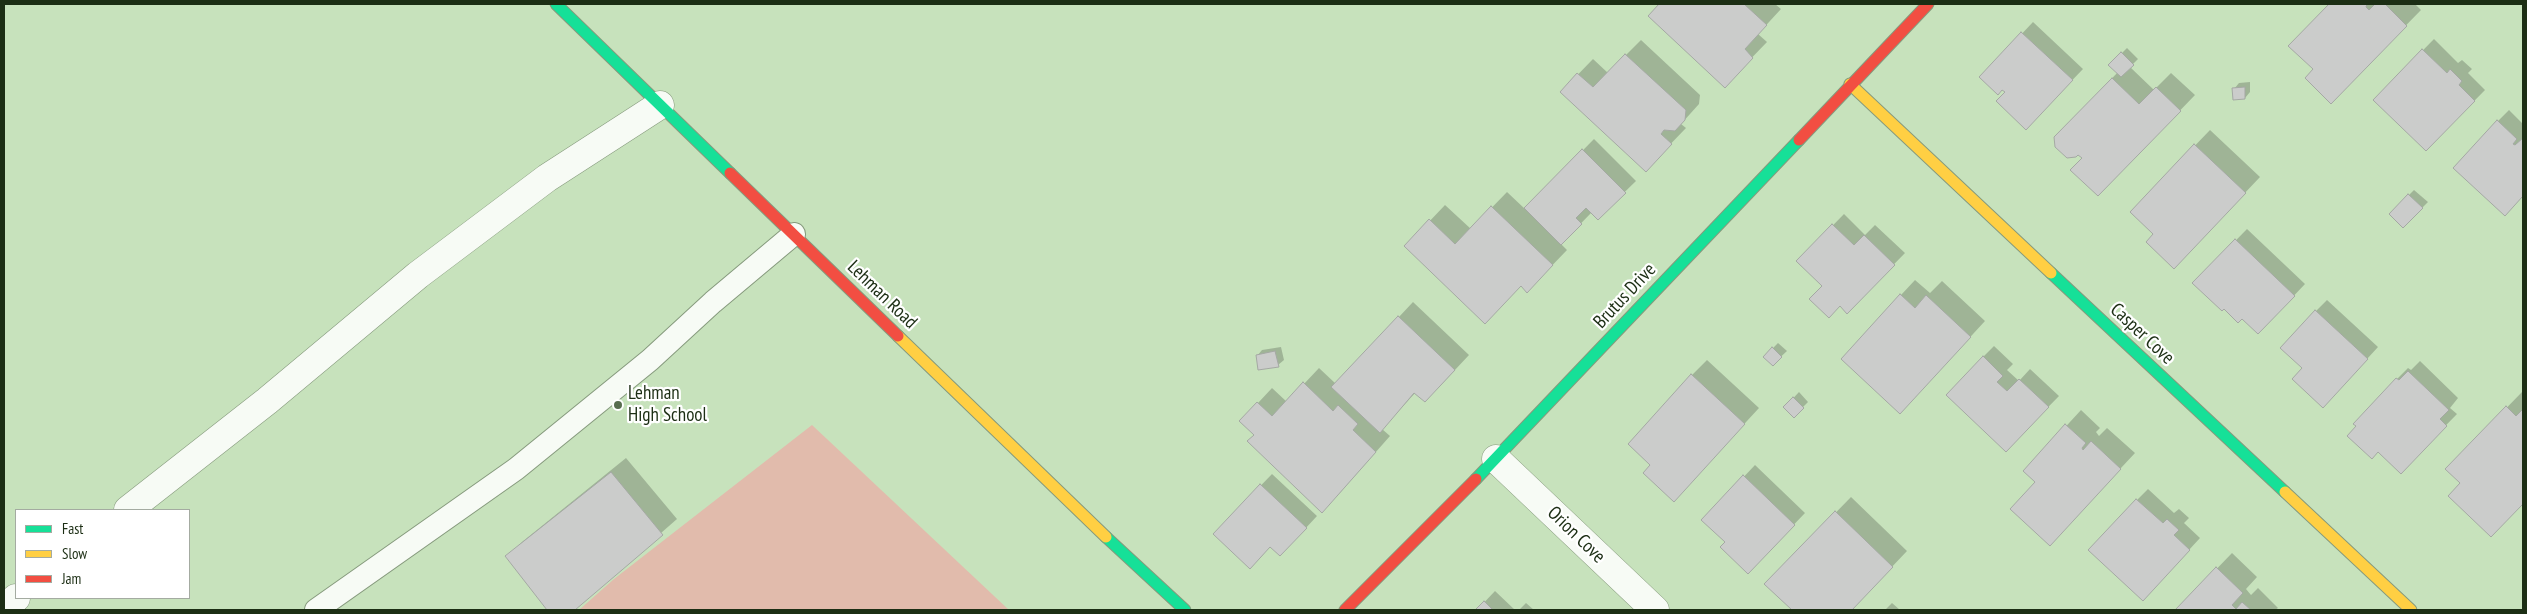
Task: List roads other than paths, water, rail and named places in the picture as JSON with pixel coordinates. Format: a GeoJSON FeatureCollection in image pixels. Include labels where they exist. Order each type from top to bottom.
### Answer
{"type":"FeatureCollection","features":[{"type":"Feature","properties":{"kind":"street","name":"Lehman Road"},"geometry":{"type":"LineString","coordinates":[[556,4],[1060,495],[1184,610]]}},
{"type":"Feature","properties":{"kind":"street","name":"Brutus Drive"},"geometry":{"type":"LineString","coordinates":[[1345,610],[1496,459],[1928,4]]}},
{"type":"Feature","properties":{"kind":"street","name":"Casper Cove"},"geometry":{"type":"LineString","coordinates":[[1850,84],[2411,610]]}},
{"type":"Feature","properties":{"kind":"street"},"geometry":{"type":"LineString","coordinates":[[129,509],[267,401],[426,269],[546,178],[660,105]]}},
{"type":"Feature","properties":{"kind":"street","name":"Orion Cove"},"geometry":{"type":"LineString","coordinates":[[1496,459],[1655,610]]}},
{"type":"Feature","properties":{"kind":"street"},"geometry":{"type":"LineString","coordinates":[[4,608],[15,599]]}},
{"type":"Feature","properties":{"kind":"lane"},"geometry":{"type":"LineString","coordinates":[[316,610],[516,469],[650,360],[713,302],[794,234]]}},
{"type":"Feature","properties":{"kind":"place","name":"Lehman High School"},"geometry":{"type":"Point","coordinates":[618,405]}}]}
